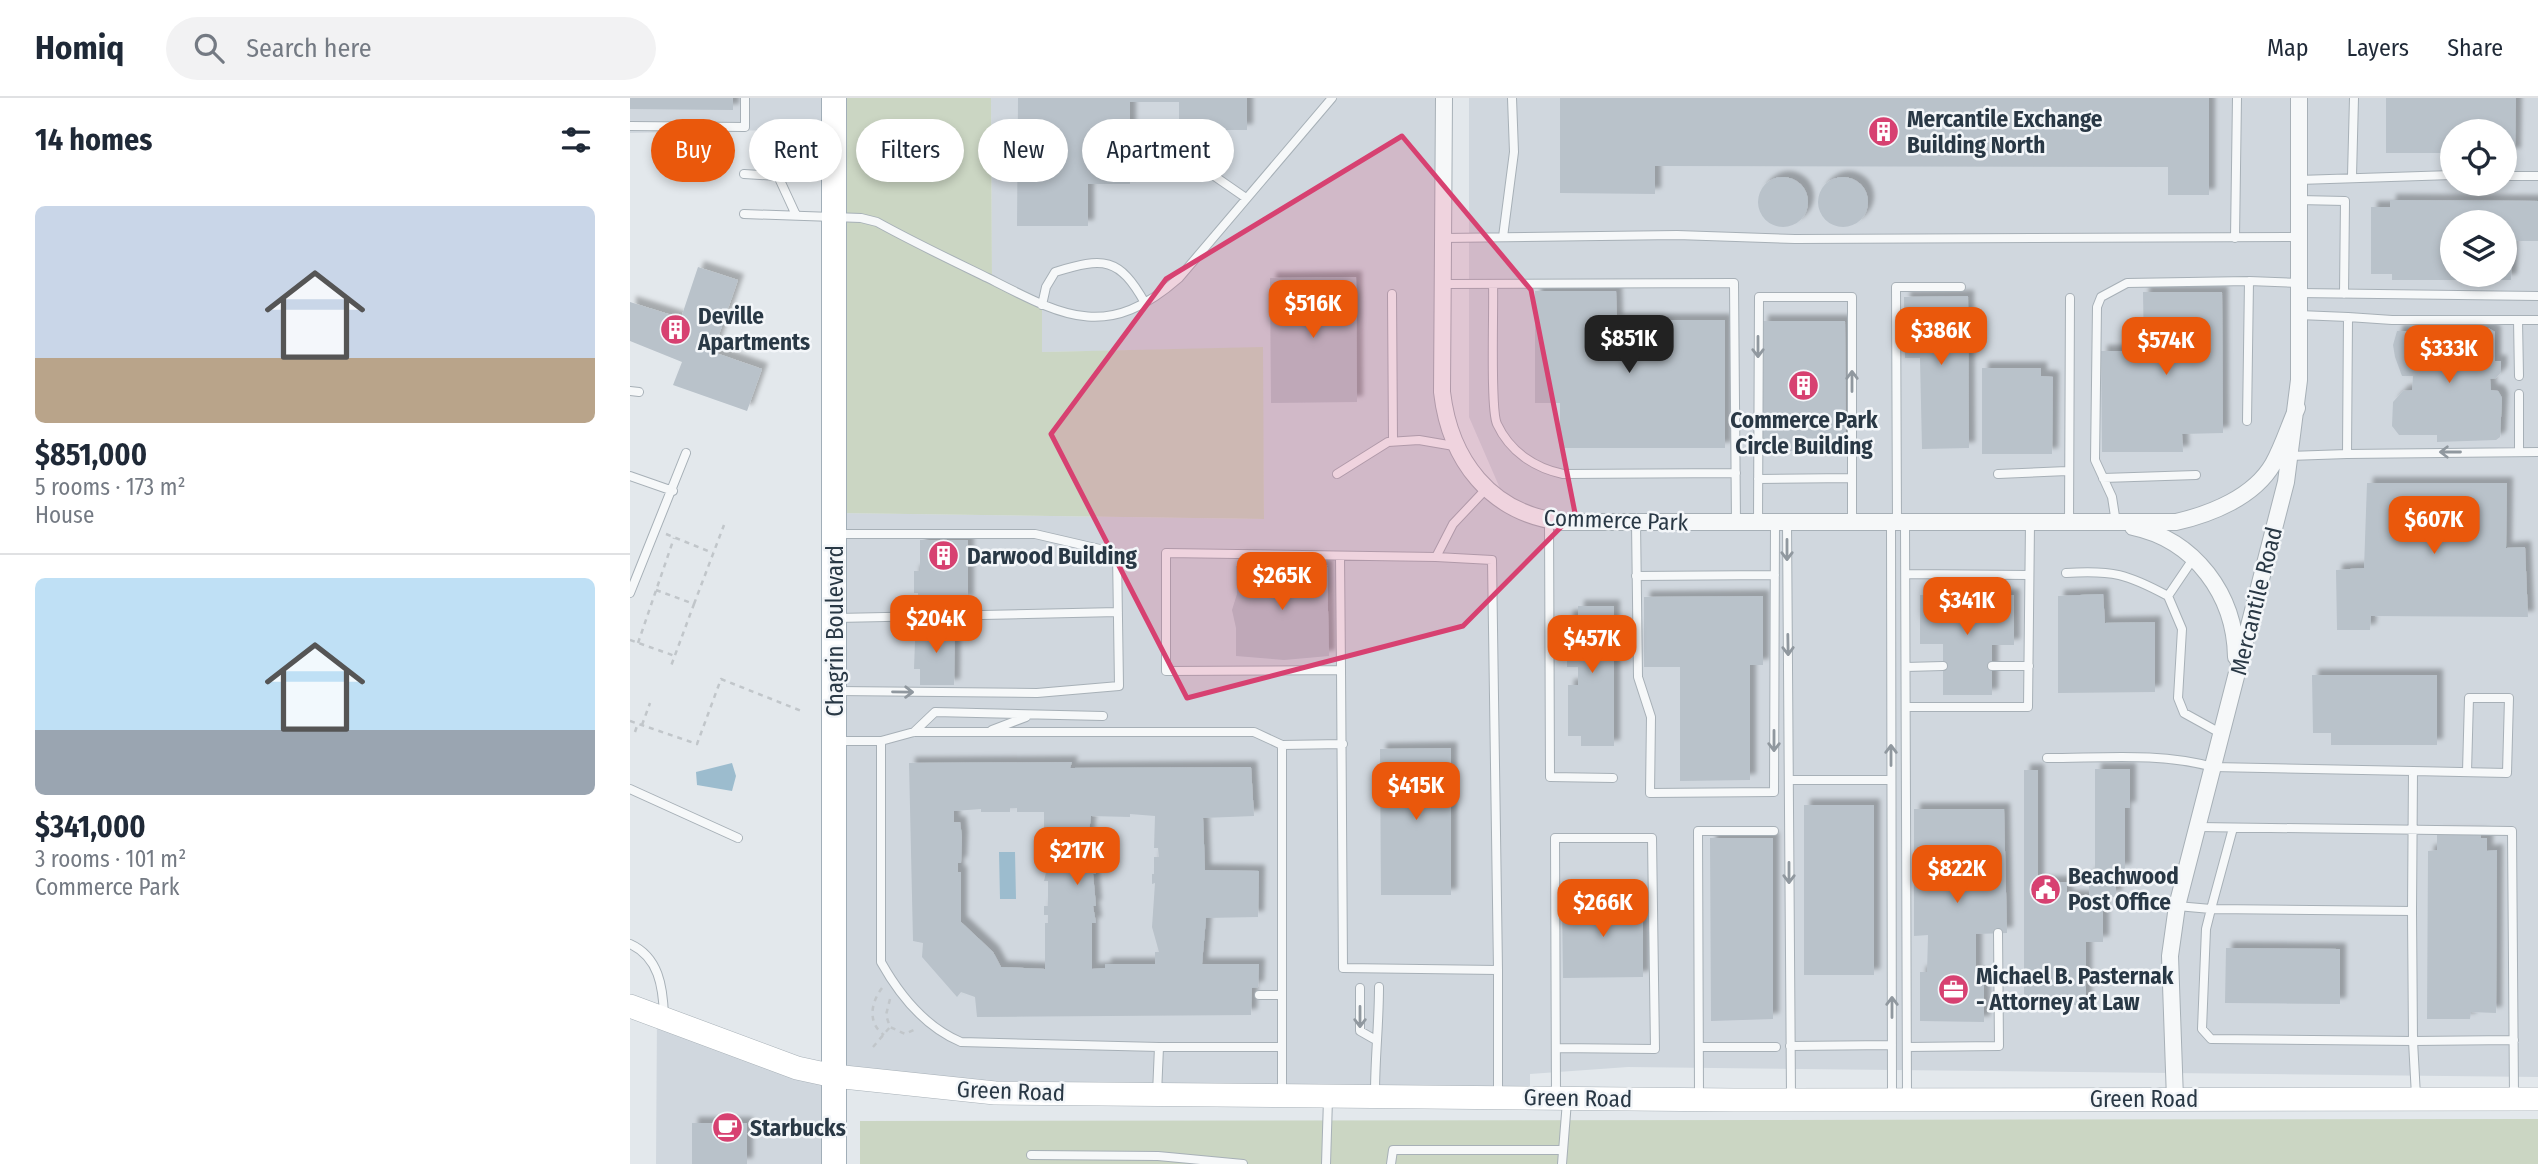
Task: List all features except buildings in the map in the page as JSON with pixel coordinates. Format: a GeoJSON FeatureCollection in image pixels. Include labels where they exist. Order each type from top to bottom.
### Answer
{"type":"FeatureCollection","features":[{"type":"Feature","properties":{"kind":"main road","name":"Chagrin Boulevard"},"geometry":{"type":"LineString","coordinates":[[834,98],[834,1164]]}},
{"type":"Feature","properties":{"kind":"main road","name":"Green Road"},"geometry":{"type":"LineString","coordinates":[[630,1006],[797,1068],[834,1076],[995,1093],[1699,1100],[2538,1099]]}},
{"type":"Feature","properties":{"kind":"street","name":"Commerce Park"},"geometry":{"type":"LineString","coordinates":[[1444,98],[1442,392],[1445,418],[1454,446],[1466,466],[1487,488],[1514,508],[1549,521],[2116,524],[2176,522],[2208,514],[2232,501],[2283,457],[2297,408],[2299,315]]}},
{"type":"Feature","properties":{"kind":"street"},"geometry":{"type":"LineString","coordinates":[[2299,98],[2299,315]]}},
{"type":"Feature","properties":{"kind":"street","name":"Mercantile Road"},"geometry":{"type":"LineString","coordinates":[[2175,1099],[2170,956],[2177,906],[2283,494],[2283,457]]}},
{"type":"Feature","properties":{"kind":"street","name":"Commerce Park"},"geometry":{"type":"LineString","coordinates":[[2116,524],[2165,538],[2193,559],[2222,594],[2236,641],[2236,677]]}},
{"type":"Feature","properties":{"kind":"lane"},"geometry":{"type":"LineString","coordinates":[[630,126],[745,127],[745,98]]}},
{"type":"Feature","properties":{"kind":"lane"},"geometry":{"type":"LineString","coordinates":[[744,214],[861,218],[877,222],[1042,305],[1077,317],[1099,317],[1127,312],[1145,303],[1179,278],[1332,98]]}},
{"type":"Feature","properties":{"kind":"lane"},"geometry":{"type":"LineString","coordinates":[[1503,237],[1514,152],[1512,98]]}},
{"type":"Feature","properties":{"kind":"lane"},"geometry":{"type":"LineString","coordinates":[[2235,237],[2237,98]]}},
{"type":"Feature","properties":{"kind":"lane"},"geometry":{"type":"LineString","coordinates":[[2352,176],[2354,98]]}},
{"type":"Feature","properties":{"kind":"lane"},"geometry":{"type":"LineString","coordinates":[[744,174],[778,176],[796,215]]}},
{"type":"Feature","properties":{"kind":"lane"},"geometry":{"type":"LineString","coordinates":[[2299,180],[2352,176],[2440,175]]}},
{"type":"Feature","properties":{"kind":"lane"},"geometry":{"type":"LineString","coordinates":[[2517,176],[2538,176]]}},
{"type":"Feature","properties":{"kind":"lane"},"geometry":{"type":"LineString","coordinates":[[1223,182],[1246,198]]}},
{"type":"Feature","properties":{"kind":"lane"},"geometry":{"type":"LineString","coordinates":[[2299,201],[2345,201],[2344,294]]}},
{"type":"Feature","properties":{"kind":"lane"},"geometry":{"type":"LineString","coordinates":[[1443,238],[2299,237]]}},
{"type":"Feature","properties":{"kind":"lane"},"geometry":{"type":"LineString","coordinates":[[1042,305],[1046,287],[1055,272],[1078,265],[1108,263],[1123,270],[1145,303]]}},
{"type":"Feature","properties":{"kind":"lane"},"geometry":{"type":"LineString","coordinates":[[2116,524],[2112,497],[2095,460],[2098,307],[2102,296],[2127,283],[2249,281],[2344,294],[2538,296]]}},
{"type":"Feature","properties":{"kind":"lane"},"geometry":{"type":"LineString","coordinates":[[2247,421],[2249,281]]}},
{"type":"Feature","properties":{"kind":"lane"},"geometry":{"type":"LineString","coordinates":[[1443,284],[1734,284],[1737,523]]}},
{"type":"Feature","properties":{"kind":"lane"},"geometry":{"type":"LineString","coordinates":[[1493,284],[1495,422],[1524,458],[1541,470],[1563,474],[1737,473]]}},
{"type":"Feature","properties":{"kind":"lane"},"geometry":{"type":"LineString","coordinates":[[1900,1100],[1892,1045],[1891,780],[1898,523],[1896,287],[1961,287]]}},
{"type":"Feature","properties":{"kind":"lane"},"geometry":{"type":"LineString","coordinates":[[1392,294],[1393,441]]}},
{"type":"Feature","properties":{"kind":"lane"},"geometry":{"type":"LineString","coordinates":[[1758,523],[1759,297],[1852,297],[1852,523]]}},
{"type":"Feature","properties":{"kind":"lane"},"geometry":{"type":"LineString","coordinates":[[2068,523],[2070,298]]}},
{"type":"Feature","properties":{"kind":"lane"},"geometry":{"type":"LineString","coordinates":[[2299,315],[2392,320],[2538,320]]}},
{"type":"Feature","properties":{"kind":"lane"},"geometry":{"type":"LineString","coordinates":[[2347,454],[2348,317]]}},
{"type":"Feature","properties":{"kind":"lane"},"geometry":{"type":"LineString","coordinates":[[2518,320],[2519,376]]}},
{"type":"Feature","properties":{"kind":"lane"},"geometry":{"type":"LineString","coordinates":[[2519,394],[2519,452]]}},
{"type":"Feature","properties":{"kind":"lane"},"geometry":{"type":"LineString","coordinates":[[1337,474],[1393,441],[1419,440],[1454,446]]}},
{"type":"Feature","properties":{"kind":"lane"},"geometry":{"type":"LineString","coordinates":[[2283,457],[2538,452]]}},
{"type":"Feature","properties":{"kind":"lane"},"geometry":{"type":"LineString","coordinates":[[630,593],[686,453]]}},
{"type":"Feature","properties":{"kind":"lane"},"geometry":{"type":"LineString","coordinates":[[1998,474],[2067,471]]}},
{"type":"Feature","properties":{"kind":"lane"},"geometry":{"type":"LineString","coordinates":[[2103,478],[2196,475]]}},
{"type":"Feature","properties":{"kind":"lane"},"geometry":{"type":"LineString","coordinates":[[630,476],[673,491]]}},
{"type":"Feature","properties":{"kind":"lane"},"geometry":{"type":"LineString","coordinates":[[1758,479],[1852,478]]}},
{"type":"Feature","properties":{"kind":"lane"},"geometry":{"type":"LineString","coordinates":[[1436,558],[1453,524],[1487,488]]}},
{"type":"Feature","properties":{"kind":"lane"},"geometry":{"type":"LineString","coordinates":[[1549,521],[1550,777],[1613,778]]}},
{"type":"Feature","properties":{"kind":"lane"},"geometry":{"type":"LineString","coordinates":[[1636,522],[1638,677],[1650,717],[1650,793],[1774,792],[1775,575],[1781,523]]}},
{"type":"Feature","properties":{"kind":"lane"},"geometry":{"type":"LineString","coordinates":[[1781,523],[1788,780],[1791,1100]]}},
{"type":"Feature","properties":{"kind":"lane"},"geometry":{"type":"LineString","coordinates":[[1898,523],[1906,574],[1907,1047],[1900,1100]]}},
{"type":"Feature","properties":{"kind":"lane"},"geometry":{"type":"LineString","coordinates":[[1906,708],[2028,707],[2030,523]]}},
{"type":"Feature","properties":{"kind":"lane"},"geometry":{"type":"LineString","coordinates":[[835,534],[1035,534],[1117,553],[1119,686],[1079,691],[835,691]]}},
{"type":"Feature","properties":{"kind":"lane"},"geometry":{"type":"LineString","coordinates":[[1341,670],[1166,671],[1166,553],[1492,560],[1498,1098]]}},
{"type":"Feature","properties":{"kind":"lane"},"geometry":{"type":"LineString","coordinates":[[1340,556],[1343,968],[1498,970]]}},
{"type":"Feature","properties":{"kind":"lane"},"geometry":{"type":"LineString","coordinates":[[2168,596],[2193,559]]}},
{"type":"Feature","properties":{"kind":"lane"},"geometry":{"type":"LineString","coordinates":[[2066,573],[2102,570],[2133,577],[2168,596],[2182,629],[2178,698],[2184,713],[2222,734]]}},
{"type":"Feature","properties":{"kind":"lane"},"geometry":{"type":"LineString","coordinates":[[1906,574],[2029,575]]}},
{"type":"Feature","properties":{"kind":"lane"},"geometry":{"type":"LineString","coordinates":[[1636,576],[1775,575]]}},
{"type":"Feature","properties":{"kind":"lane"},"geometry":{"type":"LineString","coordinates":[[835,618],[1118,612]]}},
{"type":"Feature","properties":{"kind":"lane"},"geometry":{"type":"LineString","coordinates":[[1906,667],[1943,666]]}},
{"type":"Feature","properties":{"kind":"lane"},"geometry":{"type":"LineString","coordinates":[[1992,666],[2029,666]]}},
{"type":"Feature","properties":{"kind":"lane"},"geometry":{"type":"LineString","coordinates":[[2047,758],[2156,758],[2187,760],[2213,767],[2507,773],[2509,698],[2469,698],[2467,772]]}},
{"type":"Feature","properties":{"kind":"lane"},"geometry":{"type":"LineString","coordinates":[[914,732],[934,712],[1104,716]]}},
{"type":"Feature","properties":{"kind":"lane"},"geometry":{"type":"LineString","coordinates":[[988,732],[1029,716]]}},
{"type":"Feature","properties":{"kind":"lane"},"geometry":{"type":"LineString","coordinates":[[835,741],[880,741],[914,732],[1254,732],[1282,745],[1343,744]]}},
{"type":"Feature","properties":{"kind":"lane"},"geometry":{"type":"LineString","coordinates":[[880,741],[881,962],[896,989],[938,1033],[961,1042],[1282,1047]]}},
{"type":"Feature","properties":{"kind":"lane"},"geometry":{"type":"LineString","coordinates":[[1282,745],[1282,1096]]}},
{"type":"Feature","properties":{"kind":"lane"},"geometry":{"type":"LineString","coordinates":[[2413,771],[2411,829],[2416,1098]]}},
{"type":"Feature","properties":{"kind":"lane"},"geometry":{"type":"LineString","coordinates":[[1788,780],[1891,780]]}},
{"type":"Feature","properties":{"kind":"lane"},"geometry":{"type":"LineString","coordinates":[[630,789],[738,838]]}},
{"type":"Feature","properties":{"kind":"lane"},"geometry":{"type":"LineString","coordinates":[[2198,827],[2512,831],[2514,1099]]}},
{"type":"Feature","properties":{"kind":"lane"},"geometry":{"type":"LineString","coordinates":[[2233,828],[2206,929],[2202,1028],[2211,1039],[2514,1040]]}},
{"type":"Feature","properties":{"kind":"lane"},"geometry":{"type":"LineString","coordinates":[[1699,1100],[1698,831],[1774,831]]}},
{"type":"Feature","properties":{"kind":"lane"},"geometry":{"type":"LineString","coordinates":[[1556,1048],[1654,1049],[1652,838],[1555,838],[1556,1048],[1562,1098],[1562,1164]]}},
{"type":"Feature","properties":{"kind":"lane"},"geometry":{"type":"LineString","coordinates":[[2177,906],[2211,909],[2412,911]]}},
{"type":"Feature","properties":{"kind":"lane"},"geometry":{"type":"LineString","coordinates":[[1907,1047],[1999,1046],[1998,933]]}},
{"type":"Feature","properties":{"kind":"lane"},"geometry":{"type":"LineString","coordinates":[[630,944],[642,951],[656,969],[663,992],[665,1018]]}},
{"type":"Feature","properties":{"kind":"lane"},"geometry":{"type":"LineString","coordinates":[[1375,1096],[1374,1039],[1379,1030],[1379,987]]}},
{"type":"Feature","properties":{"kind":"lane"},"geometry":{"type":"LineString","coordinates":[[1360,988],[1360,1031],[1374,1039]]}},
{"type":"Feature","properties":{"kind":"lane"},"geometry":{"type":"LineString","coordinates":[[1259,995],[1282,995]]}},
{"type":"Feature","properties":{"kind":"lane"},"geometry":{"type":"LineString","coordinates":[[1790,1046],[1892,1045]]}},
{"type":"Feature","properties":{"kind":"lane"},"geometry":{"type":"LineString","coordinates":[[1157,1094],[1159,1047]]}},
{"type":"Feature","properties":{"kind":"lane"},"geometry":{"type":"LineString","coordinates":[[1699,1047],[1776,1047]]}},
{"type":"Feature","properties":{"kind":"lane"},"geometry":{"type":"LineString","coordinates":[[1326,1164],[1328,1096]]}},
{"type":"Feature","properties":{"kind":"lane"},"geometry":{"type":"LineString","coordinates":[[1391,1164],[1393,1150],[1562,1150]]}},
{"type":"Feature","properties":{"kind":"lane"},"geometry":{"type":"LineString","coordinates":[[1031,1155],[1158,1156],[1243,1164]]}},
{"type":"Feature","properties":{"kind":"path"},"geometry":{"type":"LineString","coordinates":[[671,666],[724,525]]}},
{"type":"Feature","properties":{"kind":"path"},"geometry":{"type":"LineString","coordinates":[[666,534],[713,553]]}},
{"type":"Feature","properties":{"kind":"path"},"geometry":{"type":"LineString","coordinates":[[638,643],[674,538]]}},
{"type":"Feature","properties":{"kind":"path"},"geometry":{"type":"LineString","coordinates":[[656,590],[694,604]]}},
{"type":"Feature","properties":{"kind":"path"},"geometry":{"type":"LineString","coordinates":[[630,640],[675,656]]}},
{"type":"Feature","properties":{"kind":"path"},"geometry":{"type":"LineString","coordinates":[[630,720],[697,744],[721,679],[804,712]]}},
{"type":"Feature","properties":{"kind":"path"},"geometry":{"type":"LineString","coordinates":[[635,732],[650,703]]}},
{"type":"Feature","properties":{"kind":"path"},"geometry":{"type":"LineString","coordinates":[[882,988],[873,1003],[873,1020],[876,1029],[884,1035]]}},
{"type":"Feature","properties":{"kind":"path"},"geometry":{"type":"LineString","coordinates":[[891,998],[886,1015],[890,1027],[905,1034],[920,1026]]}},
{"type":"Feature","properties":{"kind":"path"},"geometry":{"type":"LineString","coordinates":[[873,1047],[890,1027]]}},
{"type":"Feature","properties":{"kind":"highlighted area"},"geometry":{"type":"Polygon","coordinates":[[[1402,136],[1531,290],[1575,513],[1463,626],[1187,698],[1051,434],[1166,279],[1402,136]]]}},
{"type":"Feature","properties":{"kind":"shaded area"},"geometry":{"type":"Polygon","coordinates":[[[630,98],[834,98],[834,119],[749,119],[749,131],[735,131],[735,119],[651,119],[651,133],[630,133],[630,98]]]}},
{"type":"Feature","properties":{"kind":"shaded area"},"geometry":{"type":"Polygon","coordinates":[[[991,98],[1444,98],[1442,392],[1454,446],[1505,500],[1469,417],[1469,98],[2538,98],[2538,1077],[1628,1067],[1530,1074],[1530,1098],[1281,1098],[834,1076],[834,1164],[656,1164],[657,1016],[833,1076],[835,513],[1264,519],[1262,348],[1042,352],[992,281],[991,182],[1068,182],[1068,119],[991,119],[991,98]]]}},
{"type":"Feature","properties":{"kind":"green space"},"geometry":{"type":"Polygon","coordinates":[[[834,98],[991,98],[991,119],[978,119],[978,182],[991,182],[992,281],[1042,305],[1042,352],[1263,347],[1264,519],[835,513],[834,182],[842,182],[842,119],[834,119],[834,98]]]}},
{"type":"Feature","properties":{"kind":"green space"},"geometry":{"type":"Polygon","coordinates":[[[2538,1119],[2538,1164],[860,1164],[860,1121],[2538,1119]]]}},
{"type":"Feature","properties":{"kind":"water"},"geometry":{"type":"Polygon","coordinates":[[[732,763],[736,776],[732,791],[697,785],[696,772],[732,763]]]}},
{"type":"Feature","properties":{"kind":"water"},"geometry":{"type":"Polygon","coordinates":[[[999,852],[1015,852],[1016,899],[1000,899],[999,852]]]}},
{"type":"Feature","properties":{"kind":"place","name":"Mercantile Exchange Building North"},"geometry":{"type":"Point","coordinates":[1884,132]}},
{"type":"Feature","properties":{"kind":"place","name":"Deville Apartments"},"geometry":{"type":"Point","coordinates":[675,329]}},
{"type":"Feature","properties":{"kind":"place","name":"Commerce Park Circle Building"},"geometry":{"type":"Point","coordinates":[1804,386]}},
{"type":"Feature","properties":{"kind":"place","name":"Darwood Building"},"geometry":{"type":"Point","coordinates":[944,556]}},
{"type":"Feature","properties":{"kind":"place","name":"Beachwood Post Office"},"geometry":{"type":"Point","coordinates":[2045,889]}},
{"type":"Feature","properties":{"kind":"place","name":"Michael B. Pasternak - Attorney at Law"},"geometry":{"type":"Point","coordinates":[1953,989]}},
{"type":"Feature","properties":{"kind":"place","name":"Starbucks"},"geometry":{"type":"Point","coordinates":[727,1128]}}]}
